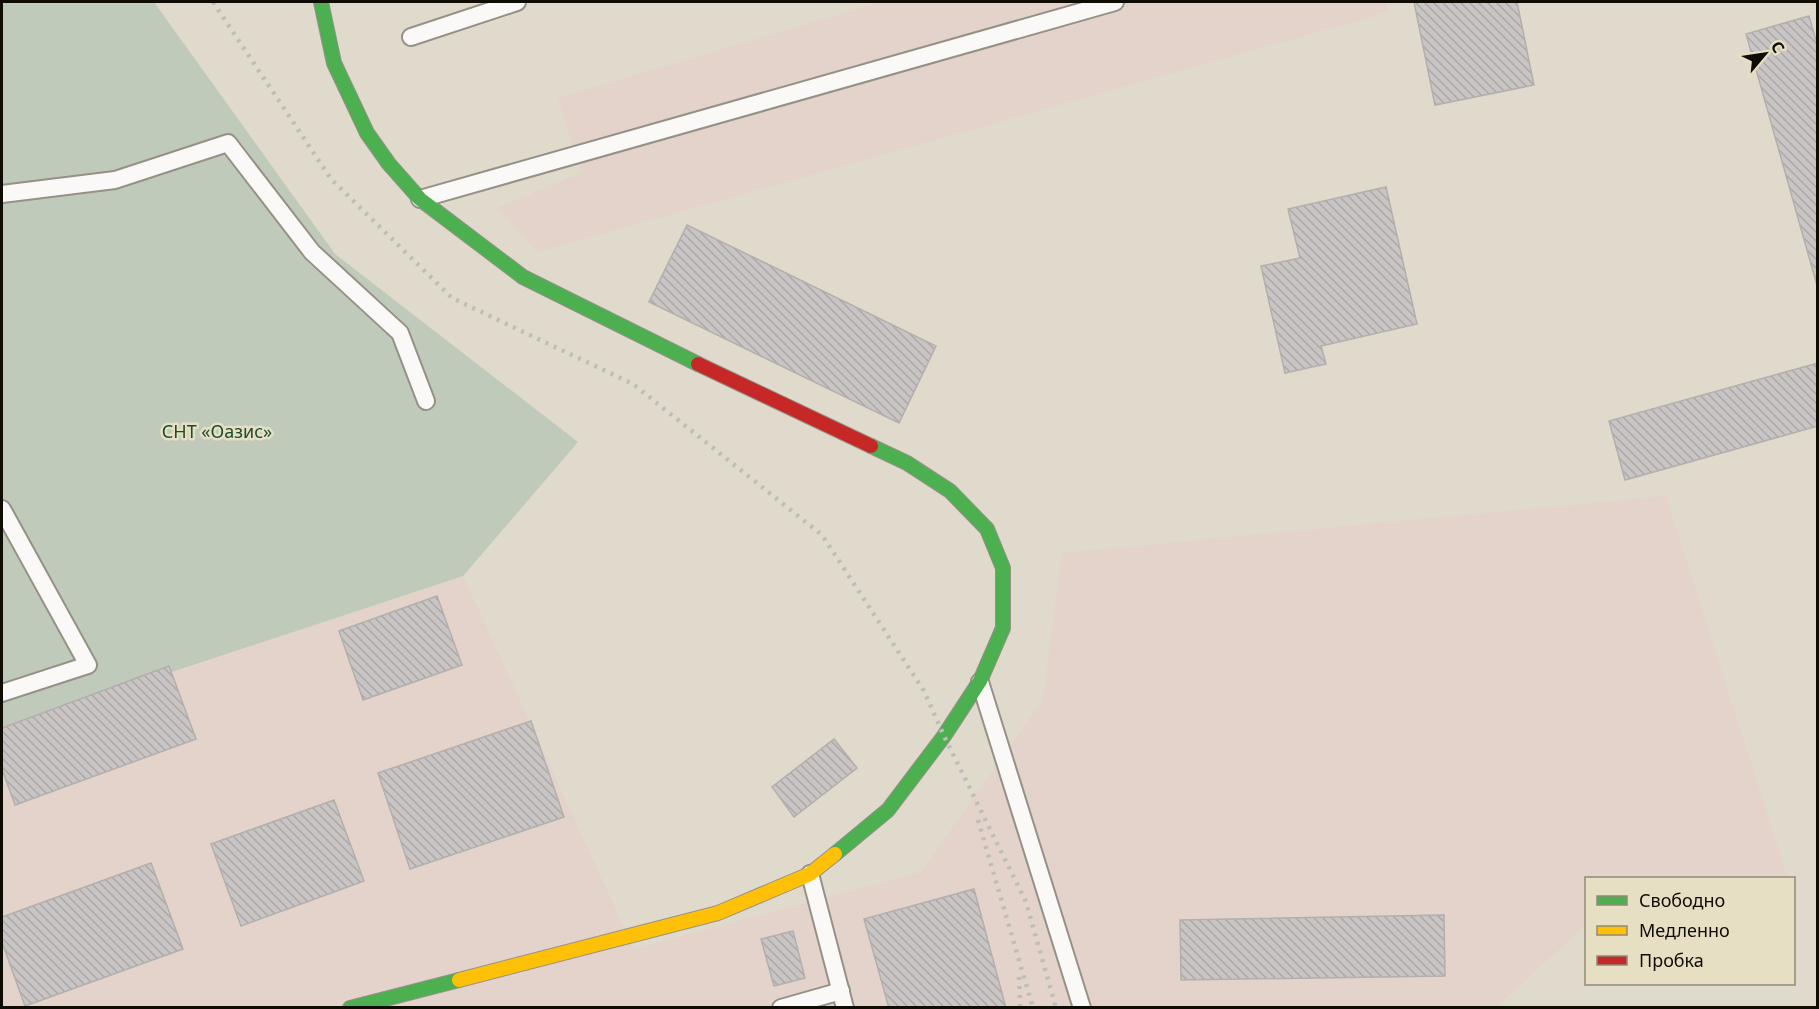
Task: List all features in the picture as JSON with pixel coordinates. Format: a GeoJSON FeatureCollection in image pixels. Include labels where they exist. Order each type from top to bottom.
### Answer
{"type":"FeatureCollection","features":[{"type":"Feature","properties":{"kind":"street"},"geometry":{"type":"LineString","coordinates":[[321,2],[334,63],[368,134],[389,164],[420,199],[523,277],[683,357],[907,463],[950,491],[987,529],[1003,568],[1003,627],[980,681],[944,736],[888,810],[810,874],[718,913],[350,1008]]}},
{"type":"Feature","properties":{"kind":"lane"},"geometry":{"type":"LineString","coordinates":[[411,37],[517,2]]}},
{"type":"Feature","properties":{"kind":"lane"},"geometry":{"type":"LineString","coordinates":[[420,199],[1115,2]]}},
{"type":"Feature","properties":{"kind":"lane"},"geometry":{"type":"LineString","coordinates":[[2,194],[115,180],[228,143],[312,252],[400,333],[426,401]]}},
{"type":"Feature","properties":{"kind":"lane"},"geometry":{"type":"LineString","coordinates":[[2,508],[88,665],[2,693]]}},
{"type":"Feature","properties":{"kind":"lane"},"geometry":{"type":"LineString","coordinates":[[980,681],[1082,1008]]}},
{"type":"Feature","properties":{"kind":"lane"},"geometry":{"type":"LineString","coordinates":[[781,1008],[843,999],[810,874]]}},
{"type":"Feature","properties":{"kind":"shaded area"},"geometry":{"type":"Polygon","coordinates":[[[881,2],[1385,2],[1389,12],[538,252],[497,208],[581,173],[558,98],[881,2]]]}},
{"type":"Feature","properties":{"kind":"shaded area"},"geometry":{"type":"Polygon","coordinates":[[[1666,496],[1787,876],[1585,877],[1585,926],[1496,1007],[2,1007],[2,728],[463,576],[634,949],[921,872],[1043,700],[1062,553],[1666,496]]]}},
{"type":"Feature","properties":{"kind":"green space","name":"СНТ «Оазис»"},"geometry":{"type":"Polygon","coordinates":[[[2,2],[154,2],[335,254],[578,442],[463,576],[2,728],[2,2]]]}},
{"type":"Feature","properties":{"kind":"building"},"geometry":{"type":"Polygon","coordinates":[[[1414,2],[1517,2],[1534,85],[1435,105],[1414,2]]]}},
{"type":"Feature","properties":{"kind":"building"},"geometry":{"type":"Polygon","coordinates":[[[1809,16],[1818,47],[1818,289],[1746,34],[1809,16]]]}},
{"type":"Feature","properties":{"kind":"building"},"geometry":{"type":"Polygon","coordinates":[[[1386,187],[1417,324],[1321,346],[1326,364],[1285,373],[1261,266],[1300,258],[1288,209],[1386,187]]]}},
{"type":"Feature","properties":{"kind":"building"},"geometry":{"type":"Polygon","coordinates":[[[687,225],[936,346],[899,423],[649,302],[687,225]]]}},
{"type":"Feature","properties":{"kind":"building"},"geometry":{"type":"Polygon","coordinates":[[[1818,363],[1818,426],[1625,480],[1609,421],[1818,363]]]}},
{"type":"Feature","properties":{"kind":"building"},"geometry":{"type":"Polygon","coordinates":[[[437,596],[462,665],[363,700],[339,631],[437,596]]]}},
{"type":"Feature","properties":{"kind":"building"},"geometry":{"type":"Polygon","coordinates":[[[169,666],[196,739],[15,805],[2,769],[2,728],[169,666]]]}},
{"type":"Feature","properties":{"kind":"building"},"geometry":{"type":"Polygon","coordinates":[[[531,721],[564,817],[410,869],[378,773],[531,721]]]}},
{"type":"Feature","properties":{"kind":"building"},"geometry":{"type":"Polygon","coordinates":[[[834,739],[857,768],[794,817],[772,787],[834,739]]]}},
{"type":"Feature","properties":{"kind":"building"},"geometry":{"type":"Polygon","coordinates":[[[334,800],[364,881],[241,926],[211,844],[334,800]]]}},
{"type":"Feature","properties":{"kind":"building"},"geometry":{"type":"Polygon","coordinates":[[[151,863],[183,949],[25,1006],[2,942],[2,917],[151,863]]]}},
{"type":"Feature","properties":{"kind":"building"},"geometry":{"type":"Polygon","coordinates":[[[974,889],[1006,1008],[889,1008],[864,919],[974,889]]]}},
{"type":"Feature","properties":{"kind":"building"},"geometry":{"type":"Polygon","coordinates":[[[1444,915],[1445,976],[1181,980],[1180,920],[1444,915]]]}},
{"type":"Feature","properties":{"kind":"building"},"geometry":{"type":"Polygon","coordinates":[[[793,931],[805,978],[774,986],[761,939],[793,931]]]}},
{"type":"Feature","properties":{"kind":"railway"},"geometry":{"type":"LineString","coordinates":[[213,2],[331,179],[452,298],[633,384],[822,535],[924,691],[1026,902],[1056,1008]]}},
{"type":"Feature","properties":{"kind":"railway"},"geometry":{"type":"LineString","coordinates":[[978,820],[1033,1008]]}},
{"type":"Feature","properties":{"kind":"railway"},"geometry":{"type":"LineString","coordinates":[[1019,977],[1020,1008]]}},
{"type":"Feature","properties":{"kind":"traffic: fast"},"geometry":{"type":"LineString","coordinates":[[321,2],[334,63],[367,133],[389,164],[420,199],[523,277],[698,364]]}},
{"type":"Feature","properties":{"kind":"traffic: fast"},"geometry":{"type":"LineString","coordinates":[[835,854],[888,810],[944,736],[980,681],[1003,628],[1003,568],[987,529],[950,491],[907,463],[871,446]]}},
{"type":"Feature","properties":{"kind":"traffic: fast"},"geometry":{"type":"LineString","coordinates":[[350,1008],[459,980]]}},
{"type":"Feature","properties":{"kind":"traffic: slow"},"geometry":{"type":"LineString","coordinates":[[459,980],[718,913],[810,874],[835,854]]}},
{"type":"Feature","properties":{"kind":"traffic: jam"},"geometry":{"type":"LineString","coordinates":[[698,364],[871,446]]}}]}
